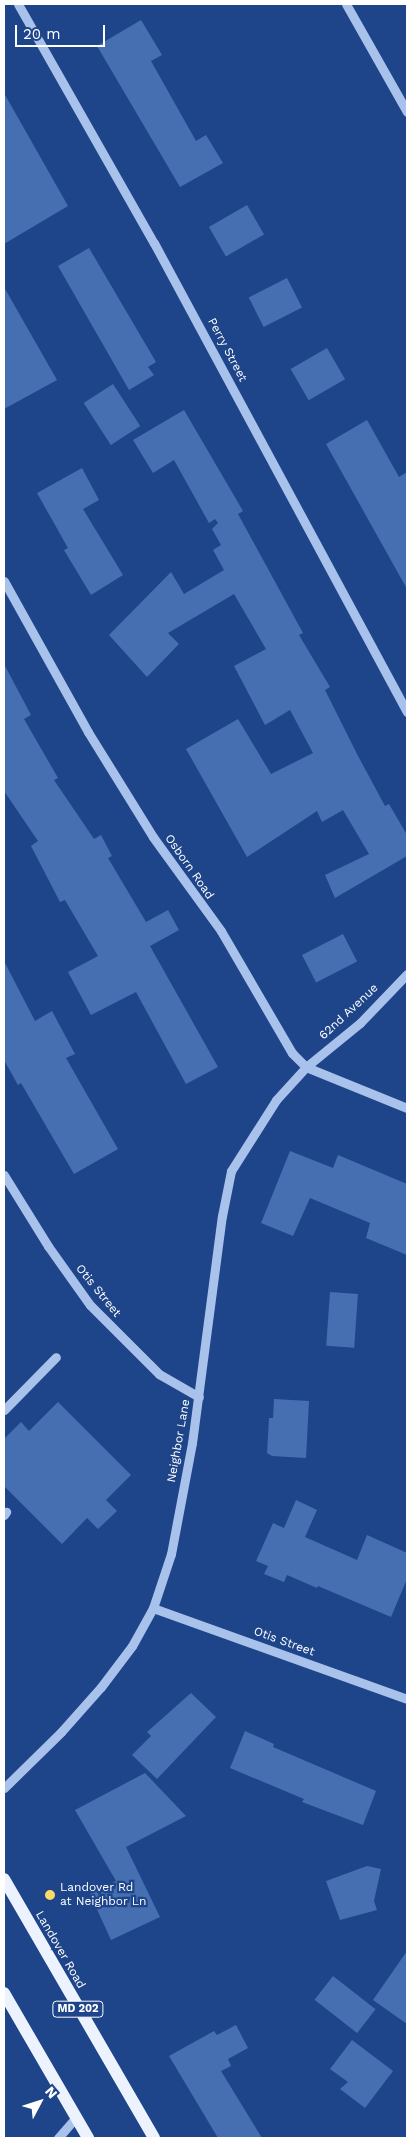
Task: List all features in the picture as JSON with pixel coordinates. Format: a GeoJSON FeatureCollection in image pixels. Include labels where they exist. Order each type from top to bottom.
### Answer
{"type":"FeatureCollection","features":[{"type":"Feature","properties":{"kind":"main road","name":"Landover Road"},"geometry":{"type":"LineString","coordinates":[[4,1879],[154,2138]]}},
{"type":"Feature","properties":{"kind":"main road"},"geometry":{"type":"LineString","coordinates":[[4,1993],[88,2138]]}},
{"type":"Feature","properties":{"kind":"street","name":"Perry Street"},"geometry":{"type":"LineString","coordinates":[[18,4],[154,243],[407,712]]}},
{"type":"Feature","properties":{"kind":"street"},"geometry":{"type":"LineString","coordinates":[[346,4],[407,112]]}},
{"type":"Feature","properties":{"kind":"street","name":"Osborn Road"},"geometry":{"type":"LineString","coordinates":[[4,581],[88,732],[153,837],[220,931],[292,1053],[306,1067],[407,1108]]}},
{"type":"Feature","properties":{"kind":"street","name":"62nd Avenue"},"geometry":{"type":"LineString","coordinates":[[306,1067],[360,1023],[407,974]]}},
{"type":"Feature","properties":{"kind":"street","name":"Neighbor Lane"},"geometry":{"type":"LineString","coordinates":[[4,1788],[61,1732],[101,1687],[132,1646],[153,1608],[171,1554],[199,1397],[222,1216],[231,1171],[276,1100],[306,1067]]}},
{"type":"Feature","properties":{"kind":"street","name":"Otis Street"},"geometry":{"type":"LineString","coordinates":[[4,1175],[48,1246],[90,1305],[159,1374],[199,1397]]}},
{"type":"Feature","properties":{"kind":"street"},"geometry":{"type":"LineString","coordinates":[[4,1410],[56,1357]]}},
{"type":"Feature","properties":{"kind":"street","name":"Otis Street"},"geometry":{"type":"LineString","coordinates":[[153,1608],[407,1700]]}},
{"type":"Feature","properties":{"kind":"street"},"geometry":{"type":"LineString","coordinates":[[58,2138],[76,2117]]}},
{"type":"Feature","properties":{"kind":"building"},"geometry":{"type":"Polygon","coordinates":[[[141,20],[162,55],[151,61],[196,141],[206,135],[223,163],[180,187],[97,46],[141,20]]]}},
{"type":"Feature","properties":{"kind":"building"},"geometry":{"type":"Polygon","coordinates":[[[4,93],[68,206],[4,244],[4,93]]]}},
{"type":"Feature","properties":{"kind":"building"},"geometry":{"type":"Polygon","coordinates":[[[247,205],[264,234],[226,256],[209,227],[247,205]]]}},
{"type":"Feature","properties":{"kind":"building"},"geometry":{"type":"Polygon","coordinates":[[[89,248],[156,362],[148,367],[154,375],[129,390],[58,266],[89,248]]]}},
{"type":"Feature","properties":{"kind":"building"},"geometry":{"type":"Polygon","coordinates":[[[287,278],[302,307],[264,327],[249,298],[287,278]]]}},
{"type":"Feature","properties":{"kind":"building"},"geometry":{"type":"Polygon","coordinates":[[[4,287],[57,380],[4,409],[4,287]]]}},
{"type":"Feature","properties":{"kind":"building"},"geometry":{"type":"Polygon","coordinates":[[[327,348],[345,379],[309,400],[291,369],[327,348]]]}},
{"type":"Feature","properties":{"kind":"building"},"geometry":{"type":"Polygon","coordinates":[[[113,384],[140,426],[111,445],[84,403],[113,384]]]}},
{"type":"Feature","properties":{"kind":"building"},"geometry":{"type":"Polygon","coordinates":[[[184,410],[243,511],[238,514],[303,633],[299,635],[330,687],[325,690],[357,754],[385,806],[389,804],[407,835],[407,856],[335,898],[325,875],[369,854],[343,810],[322,822],[317,811],[247,857],[186,749],[238,719],[271,774],[313,753],[290,710],[265,725],[234,666],[266,649],[234,594],[168,633],[179,644],[147,677],[109,635],[171,572],[184,594],[224,570],[213,550],[221,545],[212,529],[218,523],[215,519],[209,523],[174,460],[153,473],[133,440],[184,410]]]}},
{"type":"Feature","properties":{"kind":"building"},"geometry":{"type":"Polygon","coordinates":[[[367,420],[399,477],[407,472],[407,589],[326,444],[367,420]]]}},
{"type":"Feature","properties":{"kind":"building"},"geometry":{"type":"Polygon","coordinates":[[[82,468],[99,500],[83,509],[123,575],[91,595],[64,550],[68,548],[37,493],[82,468]]]}},
{"type":"Feature","properties":{"kind":"building"},"geometry":{"type":"Polygon","coordinates":[[[4,664],[31,715],[24,719],[58,778],[54,780],[94,839],[101,835],[112,856],[108,858],[146,922],[168,910],[179,930],[150,946],[218,1067],[186,1084],[136,992],[91,1015],[68,972],[98,956],[65,900],[60,902],[31,846],[38,841],[4,791],[4,664]]]}},
{"type":"Feature","properties":{"kind":"building"},"geometry":{"type":"Polygon","coordinates":[[[343,934],[357,962],[316,983],[302,955],[343,934]]]}},
{"type":"Feature","properties":{"kind":"building"},"geometry":{"type":"Polygon","coordinates":[[[4,961],[35,1021],[52,1011],[75,1054],[66,1058],[118,1149],[74,1174],[21,1083],[18,1085],[4,1060],[4,961]]]}},
{"type":"Feature","properties":{"kind":"building"},"geometry":{"type":"Polygon","coordinates":[[[290,1151],[333,1168],[338,1155],[407,1184],[407,1255],[366,1238],[370,1223],[310,1198],[293,1236],[261,1223],[290,1151]]]}},
{"type":"Feature","properties":{"kind":"building"},"geometry":{"type":"Polygon","coordinates":[[[330,1292],[358,1294],[354,1348],[326,1346],[330,1292]]]}},
{"type":"Feature","properties":{"kind":"building"},"geometry":{"type":"Polygon","coordinates":[[[274,1399],[309,1401],[306,1458],[272,1456],[267,1453],[269,1418],[273,1418],[274,1399]]]}},
{"type":"Feature","properties":{"kind":"building"},"geometry":{"type":"Polygon","coordinates":[[[58,1402],[131,1475],[106,1500],[117,1511],[98,1529],[87,1518],[62,1544],[4,1486],[4,1439],[21,1422],[29,1431],[58,1402]]]}},
{"type":"Feature","properties":{"kind":"building"},"geometry":{"type":"Polygon","coordinates":[[[296,1500],[317,1510],[305,1537],[357,1560],[367,1535],[407,1553],[407,1579],[391,1617],[287,1575],[284,1582],[264,1574],[268,1566],[256,1561],[273,1523],[284,1528],[296,1500]]]}},
{"type":"Feature","properties":{"kind":"building"},"geometry":{"type":"Polygon","coordinates":[[[191,1693],[216,1717],[157,1779],[132,1755],[151,1736],[147,1732],[191,1693]]]}},
{"type":"Feature","properties":{"kind":"building"},"geometry":{"type":"Polygon","coordinates":[[[245,1731],[274,1744],[273,1747],[376,1791],[363,1825],[302,1802],[304,1799],[230,1768],[245,1731]]]}},
{"type":"Feature","properties":{"kind":"building"},"geometry":{"type":"Polygon","coordinates":[[[145,1773],[186,1816],[126,1847],[160,1917],[111,1940],[90,1894],[116,1881],[75,1810],[145,1773]]]}},
{"type":"Feature","properties":{"kind":"building"},"geometry":{"type":"Polygon","coordinates":[[[367,1866],[381,1869],[374,1901],[377,1910],[340,1920],[326,1881],[367,1866]]]}},
{"type":"Feature","properties":{"kind":"building"},"geometry":{"type":"Polygon","coordinates":[[[407,1951],[407,2024],[373,2000],[407,1951]]]}},
{"type":"Feature","properties":{"kind":"building"},"geometry":{"type":"Polygon","coordinates":[[[333,1976],[376,2009],[357,2033],[315,2000],[333,1976]]]}},
{"type":"Feature","properties":{"kind":"building"},"geometry":{"type":"Polygon","coordinates":[[[236,2025],[248,2048],[228,2059],[231,2066],[221,2071],[262,2138],[218,2138],[169,2056],[214,2031],[217,2035],[236,2025]]]}},
{"type":"Feature","properties":{"kind":"building"},"geometry":{"type":"Polygon","coordinates":[[[352,2040],[393,2071],[365,2108],[340,2089],[348,2082],[330,2069],[352,2040]]]}},
{"type":"Feature","properties":{"kind":"place","name":"Landover Rd at Neighbor Ln"},"geometry":{"type":"Point","coordinates":[50,1895]}}]}
